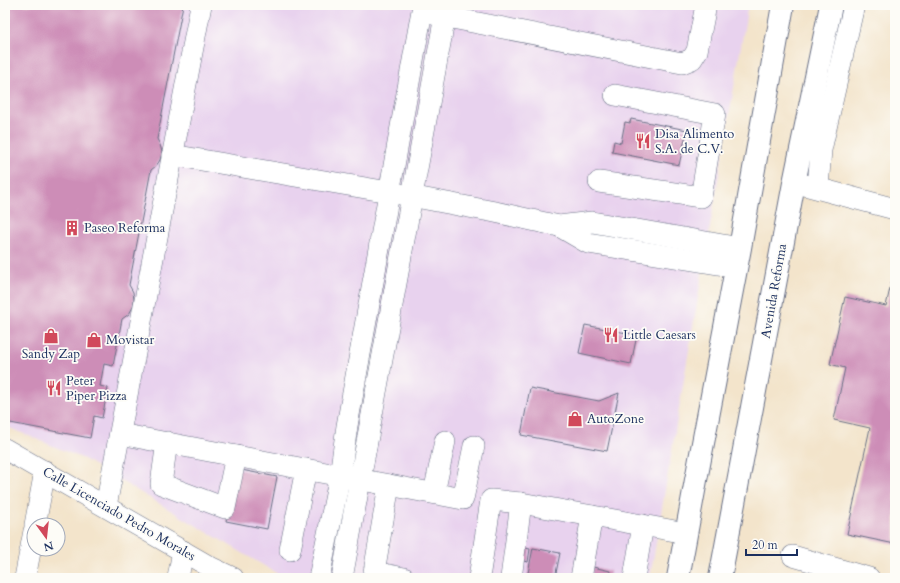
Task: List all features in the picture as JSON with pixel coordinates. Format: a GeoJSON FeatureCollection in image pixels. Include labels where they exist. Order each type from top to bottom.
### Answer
{"type":"FeatureCollection","features":[{"type":"Feature","properties":{"kind":"main road"},"geometry":{"type":"LineString","coordinates":[[678,578],[783,5]]}},
{"type":"Feature","properties":{"kind":"main road","name":"Avenida Reforma"},"geometry":{"type":"LineString","coordinates":[[720,578],[794,183],[831,5]]}},
{"type":"Feature","properties":{"kind":"street"},"geometry":{"type":"LineString","coordinates":[[106,506],[201,5]]}},
{"type":"Feature","properties":{"kind":"street"},"geometry":{"type":"LineString","coordinates":[[319,578],[340,475],[347,426],[422,8],[446,11],[682,63],[692,59],[697,51],[706,5]]}},
{"type":"Feature","properties":{"kind":"street"},"geometry":{"type":"LineString","coordinates":[[818,187],[821,150],[854,5]]}},
{"type":"Feature","properties":{"kind":"street"},"geometry":{"type":"LineString","coordinates":[[342,578],[446,11]]}},
{"type":"Feature","properties":{"kind":"street"},"geometry":{"type":"LineString","coordinates":[[599,182],[702,197],[715,114],[615,95]]}},
{"type":"Feature","properties":{"kind":"street"},"geometry":{"type":"LineString","coordinates":[[172,156],[389,192],[560,226],[592,222],[738,257]]}},
{"type":"Feature","properties":{"kind":"street"},"geometry":{"type":"LineString","coordinates":[[794,183],[818,187],[895,209]]}},
{"type":"Feature","properties":{"kind":"street"},"geometry":{"type":"LineString","coordinates":[[120,434],[463,499],[474,446]]}},
{"type":"Feature","properties":{"kind":"street"},"geometry":{"type":"LineString","coordinates":[[434,493],[445,441]]}},
{"type":"Feature","properties":{"kind":"street"},"geometry":{"type":"LineString","coordinates":[[168,442],[161,484],[224,508],[236,456]]}},
{"type":"Feature","properties":{"kind":"street","name":"Calle Licenciado Pedro Morales"},"geometry":{"type":"LineString","coordinates":[[5,449],[233,578]]}},
{"type":"Feature","properties":{"kind":"street"},"geometry":{"type":"LineString","coordinates":[[290,550],[306,469]]}},
{"type":"Feature","properties":{"kind":"street"},"geometry":{"type":"LineString","coordinates":[[36,517],[45,471]]}},
{"type":"Feature","properties":{"kind":"street"},"geometry":{"type":"LineString","coordinates":[[389,485],[374,572],[404,578]]}},
{"type":"Feature","properties":{"kind":"street"},"geometry":{"type":"LineString","coordinates":[[479,578],[491,500],[521,503],[686,533]]}},
{"type":"Feature","properties":{"kind":"street"},"geometry":{"type":"LineString","coordinates":[[511,578],[521,503]]}},
{"type":"Feature","properties":{"kind":"street"},"geometry":{"type":"LineString","coordinates":[[581,578],[592,516]]}},
{"type":"Feature","properties":{"kind":"street"},"geometry":{"type":"LineString","coordinates":[[634,578],[643,525]]}},
{"type":"Feature","properties":{"kind":"street"},"geometry":{"type":"LineString","coordinates":[[178,578],[183,551]]}},
{"type":"Feature","properties":{"kind":"street"},"geometry":{"type":"LineString","coordinates":[[793,556],[869,578]]}},
{"type":"Feature","properties":{"kind":"street"},"geometry":{"type":"LineString","coordinates":[[25,578],[29,557]]}},
{"type":"Feature","properties":{"kind":"shaded area"},"geometry":{"type":"Polygon","coordinates":[[[5,5],[748,5],[650,578],[290,578],[278,574],[84,459],[5,426],[5,5]]]}},
{"type":"Feature","properties":{"kind":"building","name":"Paseo Reforma"},"geometry":{"type":"Polygon","coordinates":[[[5,5],[183,5],[157,139],[162,152],[160,160],[151,170],[129,285],[133,292],[133,307],[129,314],[122,319],[113,366],[104,364],[100,386],[108,388],[102,418],[94,416],[90,438],[5,422],[5,5]]]}},
{"type":"Feature","properties":{"kind":"building"},"geometry":{"type":"Polygon","coordinates":[[[631,119],[687,130],[679,165],[612,152],[614,141],[621,143],[625,122],[630,123],[631,119]]]}},
{"type":"Feature","properties":{"kind":"building"},"geometry":{"type":"Polygon","coordinates":[[[893,275],[895,275],[895,544],[847,534],[870,428],[834,420],[845,368],[830,364],[845,297],[886,306],[893,275]]]}},
{"type":"Feature","properties":{"kind":"building"},"geometry":{"type":"Polygon","coordinates":[[[585,325],[637,335],[631,364],[579,353],[585,325]]]}},
{"type":"Feature","properties":{"kind":"building"},"geometry":{"type":"Polygon","coordinates":[[[530,388],[599,401],[619,393],[607,451],[521,435],[530,388]]]}},
{"type":"Feature","properties":{"kind":"building"},"geometry":{"type":"Polygon","coordinates":[[[236,469],[277,477],[267,529],[226,521],[236,469]]]}},
{"type":"Feature","properties":{"kind":"building"},"geometry":{"type":"Polygon","coordinates":[[[521,547],[530,549],[528,562],[518,560],[521,547]]]}},
{"type":"Feature","properties":{"kind":"building"},"geometry":{"type":"Polygon","coordinates":[[[533,548],[560,553],[555,578],[527,578],[533,548]]]}},
{"type":"Feature","properties":{"kind":"building"},"geometry":{"type":"Polygon","coordinates":[[[593,567],[610,571],[609,578],[591,578],[593,567]]]}},
{"type":"Feature","properties":{"kind":"place","name":"Disa Alimento S.A. de C.V."},"geometry":{"type":"Point","coordinates":[643,141]}},
{"type":"Feature","properties":{"kind":"place","name":"Paseo Reforma"},"geometry":{"type":"Point","coordinates":[72,228]}},
{"type":"Feature","properties":{"kind":"place","name":"Little Caesars"},"geometry":{"type":"Point","coordinates":[611,335]}},
{"type":"Feature","properties":{"kind":"place","name":"Sandy Zap"},"geometry":{"type":"Point","coordinates":[51,336]}},
{"type":"Feature","properties":{"kind":"place","name":"Movistar"},"geometry":{"type":"Point","coordinates":[94,340]}},
{"type":"Feature","properties":{"kind":"place","name":"Peter Piper Pizza"},"geometry":{"type":"Point","coordinates":[54,388]}},
{"type":"Feature","properties":{"kind":"place","name":"AutoZone"},"geometry":{"type":"Point","coordinates":[575,419]}}]}
